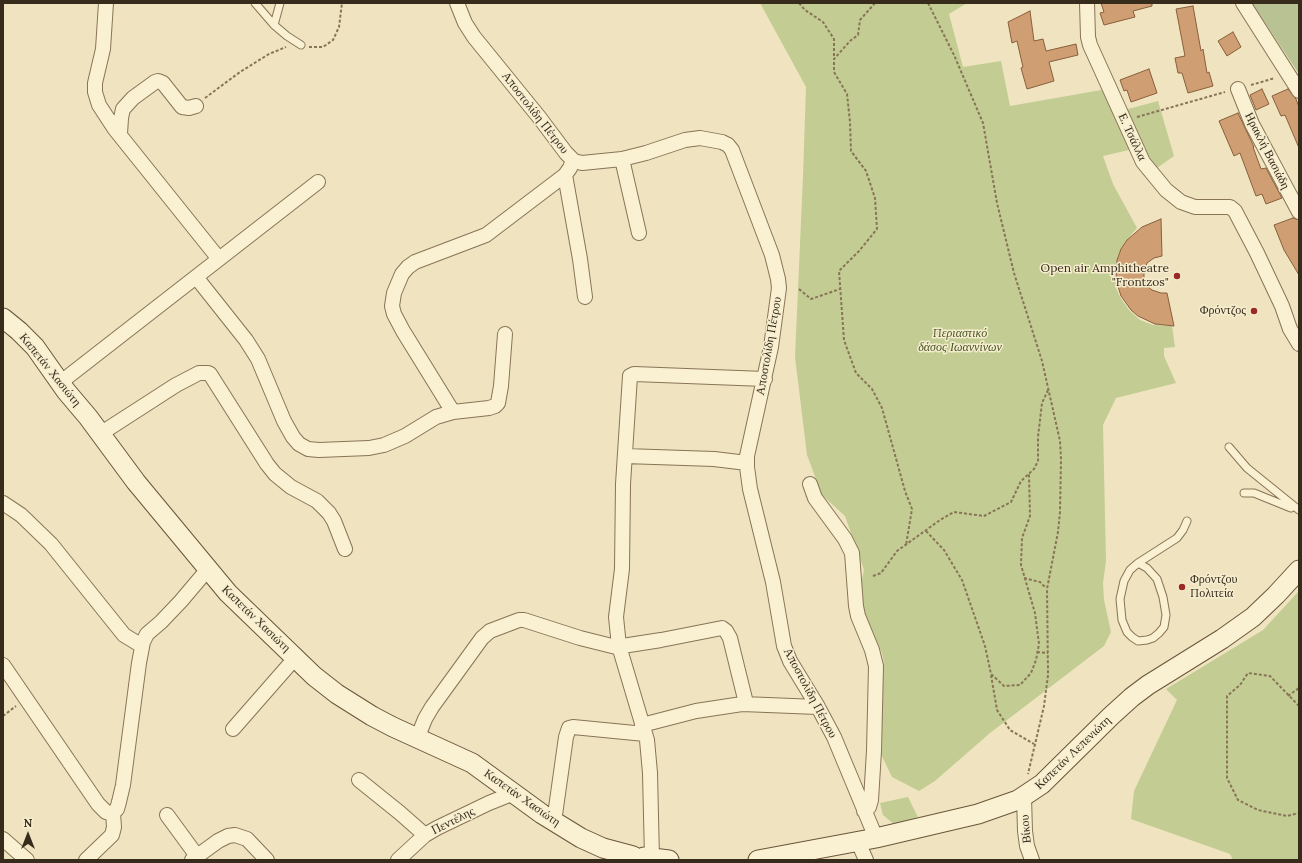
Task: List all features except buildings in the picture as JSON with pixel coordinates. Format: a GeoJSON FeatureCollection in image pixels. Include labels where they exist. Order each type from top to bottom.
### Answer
{"type":"FeatureCollection","features":[{"type":"Feature","properties":{"kind":"street"},"geometry":{"type":"LineString","coordinates":[[106,3],[104,42],[97,71],[95,92],[99,105],[120,134],[219,259]]}},
{"type":"Feature","properties":{"kind":"street","name":"Αποστολίδη Πέτρου"},"geometry":{"type":"LineString","coordinates":[[457,3],[465,23],[474,37],[573,160],[582,163],[622,159],[694,139],[718,141],[730,148],[772,255],[778,279],[779,295],[765,379],[749,448],[747,463],[750,489],[773,582],[784,646],[790,661],[834,737],[864,811],[867,840],[866,860]]}},
{"type":"Feature","properties":{"kind":"street","name":"Ε. Τσάλλα"},"geometry":{"type":"LineString","coordinates":[[1087,3],[1088,37],[1090,45],[1143,162],[1174,198],[1190,206],[1230,207],[1235,211],[1257,253],[1282,306],[1290,329],[1299,344]]}},
{"type":"Feature","properties":{"kind":"street"},"geometry":{"type":"LineString","coordinates":[[1244,3],[1299,91]]}},
{"type":"Feature","properties":{"kind":"street"},"geometry":{"type":"LineString","coordinates":[[120,134],[120,118],[123,109],[133,98],[155,82],[158,81],[163,83],[182,107],[189,108],[196,106]]}},
{"type":"Feature","properties":{"kind":"street","name":"Ηρακλή Βασιάδη"},"geometry":{"type":"LineString","coordinates":[[1238,89],[1252,124],[1299,212]]}},
{"type":"Feature","properties":{"kind":"street"},"geometry":{"type":"LineString","coordinates":[[622,159],[639,233]]}},
{"type":"Feature","properties":{"kind":"street"},"geometry":{"type":"LineString","coordinates":[[453,412],[394,314],[393,300],[397,283],[408,267],[415,262],[486,235],[565,175],[573,160]]}},
{"type":"Feature","properties":{"kind":"street"},"geometry":{"type":"LineString","coordinates":[[565,175],[580,259],[585,297]]}},
{"type":"Feature","properties":{"kind":"street"},"geometry":{"type":"LineString","coordinates":[[60,382],[318,182]]}},
{"type":"Feature","properties":{"kind":"street"},"geometry":{"type":"LineString","coordinates":[[196,277],[252,348],[262,366],[276,405],[288,430],[296,441],[303,447],[312,450],[350,450],[375,447],[405,436],[436,417],[453,412],[495,406],[498,403],[501,386],[505,334]]}},
{"type":"Feature","properties":{"kind":"street","name":"Καπετάν Χασιώτη"},"geometry":{"type":"LineString","coordinates":[[3,318],[28,340],[42,356],[136,482],[228,594],[325,686],[354,705],[393,727],[472,764],[554,822],[581,838],[603,848],[650,859]]}},
{"type":"Feature","properties":{"kind":"street"},"geometry":{"type":"LineString","coordinates":[[100,434],[176,385],[199,373],[208,373],[275,474],[291,487],[317,502],[329,513],[334,521],[345,549]]}},
{"type":"Feature","properties":{"kind":"street"},"geometry":{"type":"LineString","coordinates":[[650,859],[650,773],[644,729],[631,691],[619,646],[616,611],[622,569],[623,484],[630,376],[634,374],[765,379]]}},
{"type":"Feature","properties":{"kind":"street"},"geometry":{"type":"LineString","coordinates":[[625,456],[714,459],[747,463]]}},
{"type":"Feature","properties":{"kind":"street"},"geometry":{"type":"LineString","coordinates":[[810,484],[815,498],[845,539],[852,553],[856,606],[875,662],[874,751],[871,800],[869,807],[864,811]]}},
{"type":"Feature","properties":{"kind":"street"},"geometry":{"type":"LineString","coordinates":[[3,502],[21,515],[50,544],[124,635],[142,646]]}},
{"type":"Feature","properties":{"kind":"street"},"geometry":{"type":"LineString","coordinates":[[86,860],[112,835],[113,813],[117,809],[124,785],[139,663],[142,646],[147,634],[181,601],[208,569]]}},
{"type":"Feature","properties":{"kind":"street","name":"Καπετάν Λεπενιώτη"},"geometry":{"type":"LineString","coordinates":[[758,860],[867,840],[991,810],[1024,797],[1042,784],[1110,716],[1132,697],[1148,685],[1253,618],[1276,596],[1299,570]]}},
{"type":"Feature","properties":{"kind":"street"},"geometry":{"type":"LineString","coordinates":[[418,739],[425,719],[432,707],[482,638],[496,628],[519,620],[524,620],[606,645],[619,646],[661,640],[722,628],[726,631],[730,638],[746,703]]}},
{"type":"Feature","properties":{"kind":"street"},"geometry":{"type":"LineString","coordinates":[[233,729],[296,657]]}},
{"type":"Feature","properties":{"kind":"street"},"geometry":{"type":"LineString","coordinates":[[3,665],[98,804],[106,812],[113,813]]}},
{"type":"Feature","properties":{"kind":"street"},"geometry":{"type":"LineString","coordinates":[[554,822],[566,738],[569,728],[644,729],[711,707],[746,703],[818,707]]}},
{"type":"Feature","properties":{"kind":"street"},"geometry":{"type":"LineString","coordinates":[[359,780],[400,813],[425,836]]}},
{"type":"Feature","properties":{"kind":"street","name":"Πεντέλης"},"geometry":{"type":"LineString","coordinates":[[398,860],[425,836],[454,819],[514,793]]}},
{"type":"Feature","properties":{"kind":"street","name":"Βίκου"},"geometry":{"type":"LineString","coordinates":[[1024,797],[1025,831],[1027,846],[1032,860]]}},
{"type":"Feature","properties":{"kind":"street"},"geometry":{"type":"LineString","coordinates":[[167,814],[195,858],[218,841],[228,836],[239,836],[252,843],[266,860]]}},
{"type":"Feature","properties":{"kind":"street","name":"Καπετάν Χασιώτη"},"geometry":{"type":"LineString","coordinates":[[581,838],[589,847],[608,860]]}},
{"type":"Feature","properties":{"kind":"street"},"geometry":{"type":"LineString","coordinates":[[3,839],[27,860]]}},
{"type":"Feature","properties":{"kind":"lane"},"geometry":{"type":"LineString","coordinates":[[255,3],[274,26],[301,45]]}},
{"type":"Feature","properties":{"kind":"lane"},"geometry":{"type":"LineString","coordinates":[[274,26],[280,3]]}},
{"type":"Feature","properties":{"kind":"lane"},"geometry":{"type":"LineString","coordinates":[[1229,447],[1247,468],[1299,511]]}},
{"type":"Feature","properties":{"kind":"lane"},"geometry":{"type":"LineString","coordinates":[[1244,493],[1254,493],[1299,511]]}},
{"type":"Feature","properties":{"kind":"lane"},"geometry":{"type":"LineString","coordinates":[[1138,563],[1147,568],[1156,579],[1163,597],[1166,615],[1164,627],[1159,633],[1153,638],[1138,641],[1127,632],[1124,626],[1120,605],[1122,588],[1126,576],[1138,563],[1177,538],[1187,521]]}},
{"type":"Feature","properties":{"kind":"path"},"geometry":{"type":"LineString","coordinates":[[196,106],[240,72],[269,54],[286,46],[301,45],[320,48],[330,43],[339,27],[342,3]]}},
{"type":"Feature","properties":{"kind":"path"},"geometry":{"type":"LineString","coordinates":[[799,3],[823,22],[834,39],[834,72],[847,94],[851,151],[866,171],[875,198],[877,229],[859,251],[838,271],[844,340],[856,373],[872,388],[882,408],[905,491],[912,508],[906,545]]}},
{"type":"Feature","properties":{"kind":"path"},"geometry":{"type":"LineString","coordinates":[[834,59],[850,41],[858,35],[860,20],[875,3]]}},
{"type":"Feature","properties":{"kind":"path"},"geometry":{"type":"LineString","coordinates":[[928,3],[954,55],[983,123],[997,203],[1014,273],[1042,361],[1058,432],[1061,458],[1058,532],[1047,589],[1047,686],[1024,797]]}},
{"type":"Feature","properties":{"kind":"path"},"geometry":{"type":"LineString","coordinates":[[1124,120],[1288,74]]}},
{"type":"Feature","properties":{"kind":"path"},"geometry":{"type":"LineString","coordinates":[[799,289],[811,299],[840,289]]}},
{"type":"Feature","properties":{"kind":"path"},"geometry":{"type":"LineString","coordinates":[[873,576],[881,574],[897,551],[954,512],[984,516],[1011,502],[1021,481],[1034,469],[1038,461],[1038,437],[1042,403],[1049,389]]}},
{"type":"Feature","properties":{"kind":"path"},"geometry":{"type":"LineString","coordinates":[[991,674],[1004,686],[1020,685],[1031,673],[1039,644],[1035,613],[1021,565],[1022,538],[1030,516],[1029,474]]}},
{"type":"Feature","properties":{"kind":"path"},"geometry":{"type":"LineString","coordinates":[[926,531],[944,550],[962,580],[985,646],[997,710],[1010,730],[1035,744]]}},
{"type":"Feature","properties":{"kind":"path"},"geometry":{"type":"LineString","coordinates":[[1024,578],[1040,582],[1047,589]]}},
{"type":"Feature","properties":{"kind":"path"},"geometry":{"type":"LineString","coordinates":[[1037,652],[1048,653]]}},
{"type":"Feature","properties":{"kind":"path"},"geometry":{"type":"LineString","coordinates":[[1299,706],[1270,676],[1248,672],[1240,685],[1226,696],[1227,778],[1238,800],[1258,810],[1287,816],[1299,813]]}},
{"type":"Feature","properties":{"kind":"path"},"geometry":{"type":"LineString","coordinates":[[1288,696],[1299,688]]}},
{"type":"Feature","properties":{"kind":"green space","name":"Περιαστικό δάσος Ιωαννίνων"},"geometry":{"type":"Polygon","coordinates":[[[760,3],[967,3],[949,14],[963,67],[1001,61],[1010,106],[1107,89],[1117,112],[1158,101],[1174,156],[1157,168],[1142,147],[1103,156],[1113,184],[1137,228],[1125,242],[1118,255],[1115,267],[1116,288],[1129,310],[1140,320],[1153,325],[1172,326],[1175,347],[1164,348],[1164,356],[1176,383],[1116,398],[1103,425],[1106,561],[1103,583],[1104,600],[1111,632],[1104,646],[990,733],[935,781],[919,791],[892,777],[879,750],[884,663],[882,653],[860,604],[859,593],[864,570],[845,516],[822,495],[807,455],[795,357],[806,87],[760,3]]]}},
{"type":"Feature","properties":{"kind":"green space"},"geometry":{"type":"Polygon","coordinates":[[[1252,3],[1299,3],[1299,74],[1252,3]]]}},
{"type":"Feature","properties":{"kind":"green space"},"geometry":{"type":"Polygon","coordinates":[[[1299,591],[1299,860],[1233,860],[1230,854],[1131,819],[1134,791],[1177,700],[1166,689],[1263,630],[1299,591]]]}},
{"type":"Feature","properties":{"kind":"green space"},"geometry":{"type":"Polygon","coordinates":[[[908,797],[918,817],[895,825],[883,815],[880,803],[908,797]]]}},
{"type":"Feature","properties":{"kind":"place","name":"Open air Amphitheatre \"Frontzos\""},"geometry":{"type":"Point","coordinates":[1177,276]}},
{"type":"Feature","properties":{"kind":"place","name":"Φρόντζος"},"geometry":{"type":"Point","coordinates":[1254,311]}},
{"type":"Feature","properties":{"kind":"place","name":"Φρόντζου Πολιτεία"},"geometry":{"type":"Point","coordinates":[1182,587]}}]}
